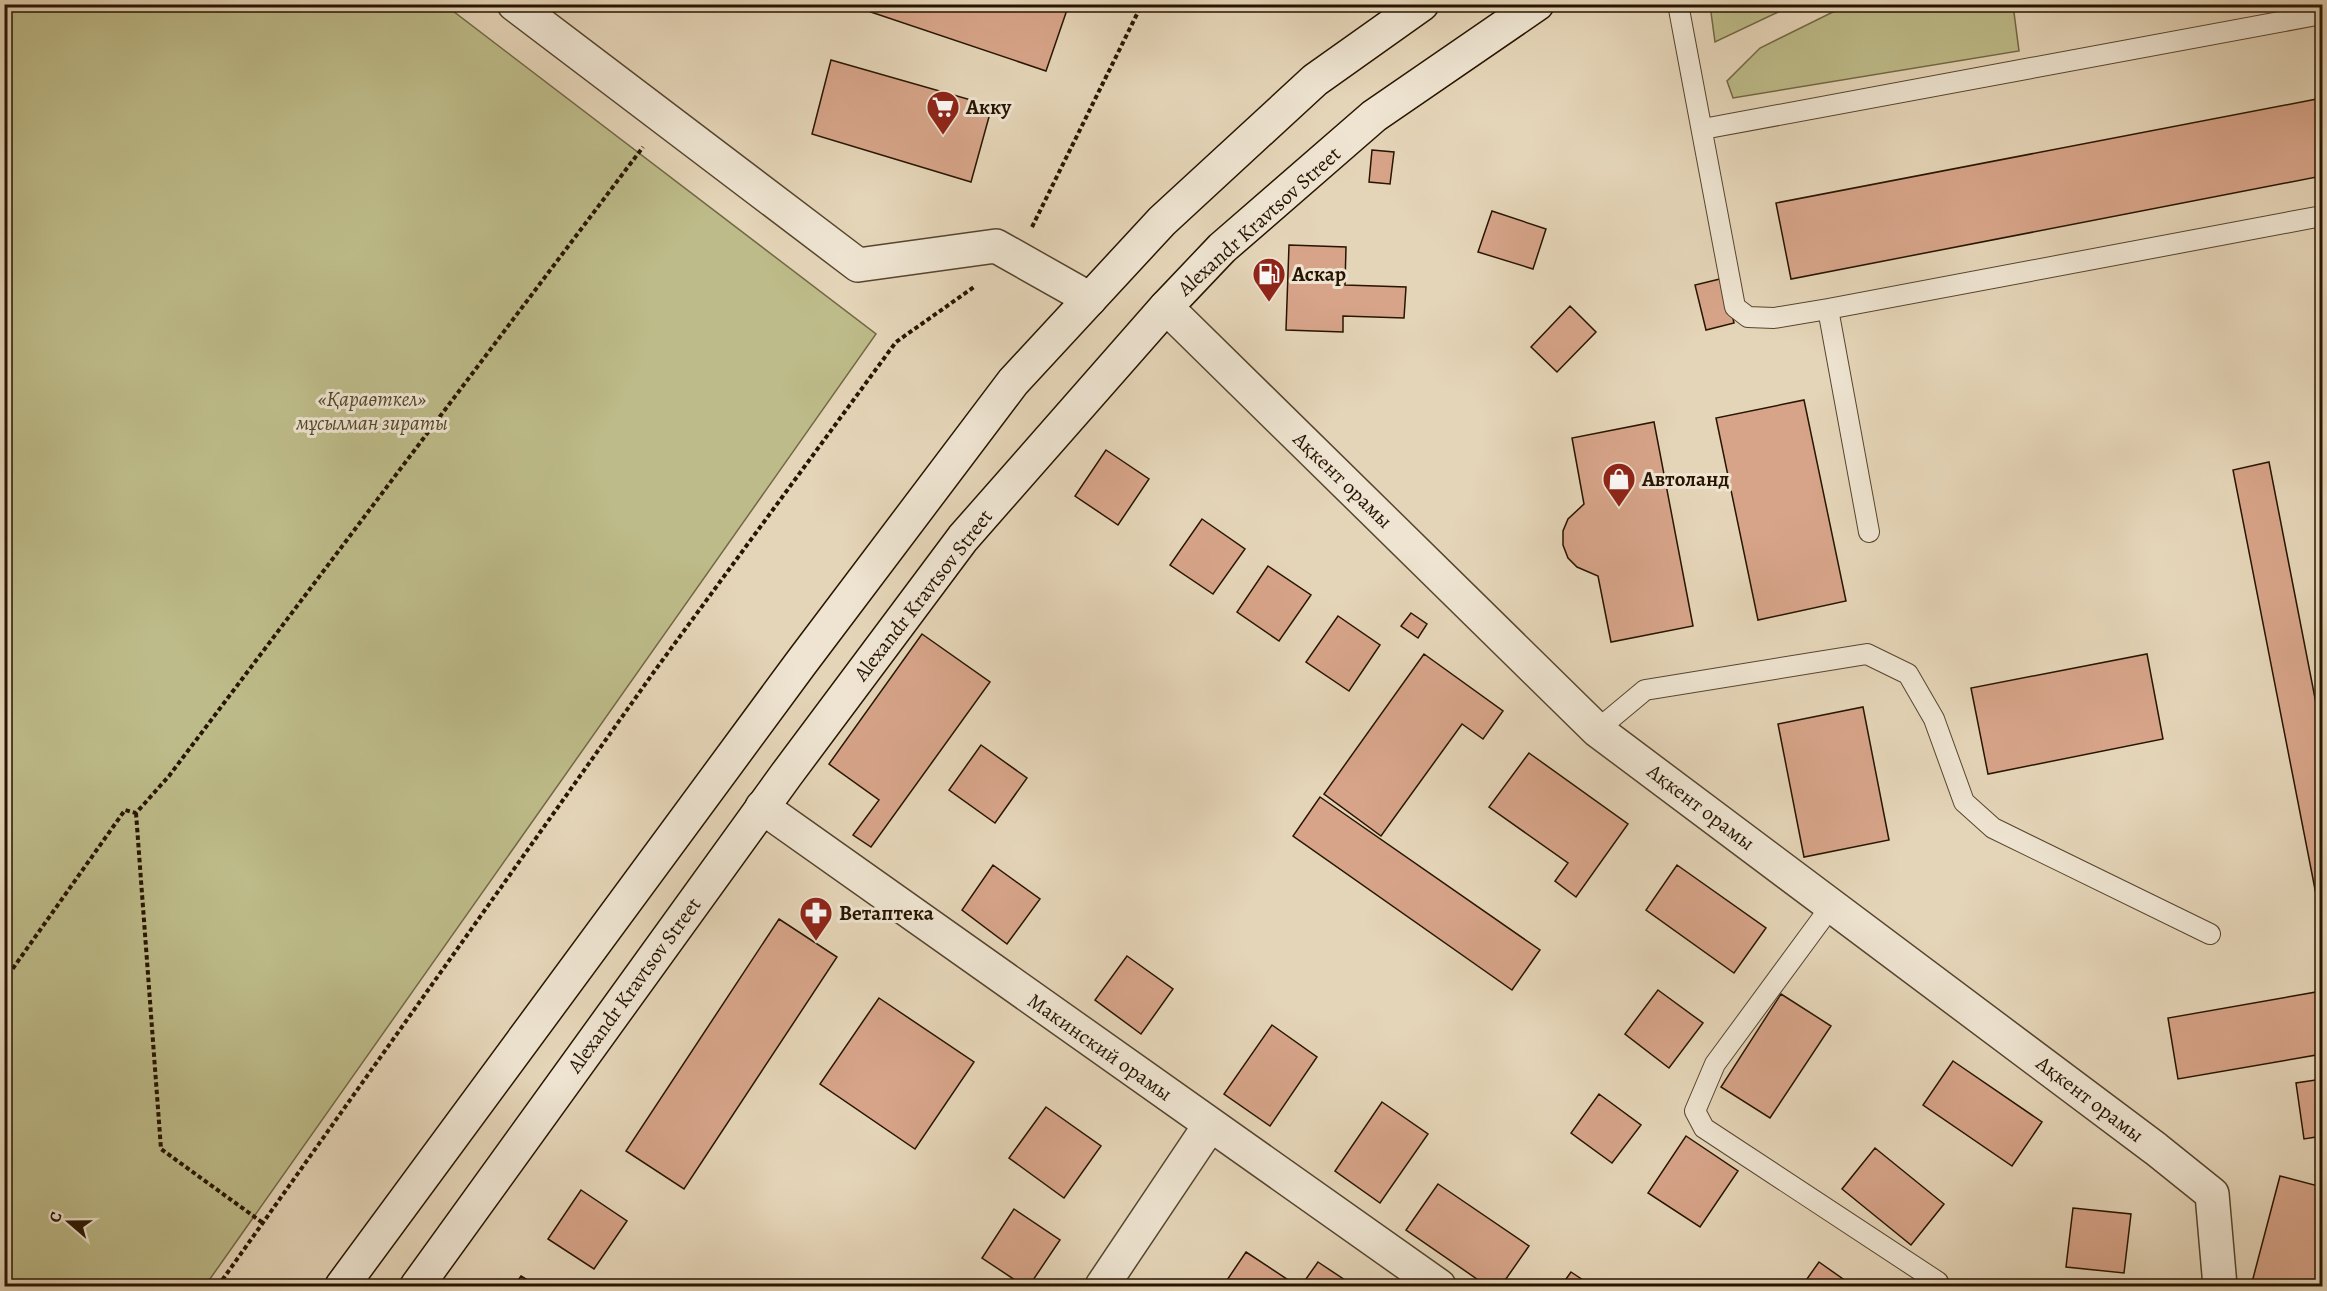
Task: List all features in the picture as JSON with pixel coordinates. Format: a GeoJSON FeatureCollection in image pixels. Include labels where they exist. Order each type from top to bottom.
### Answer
{"type":"FeatureCollection","features":[{"type":"Feature","properties":{"kind":"main road"},"geometry":{"type":"LineString","coordinates":[[514,4],[858,265],[996,246],[1090,299]]}},
{"type":"Feature","properties":{"kind":"main road"},"geometry":{"type":"LineString","coordinates":[[342,1287],[801,663],[999,400],[1162,221],[1315,80],[1422,4]]}},
{"type":"Feature","properties":{"kind":"main road","name":"Alexandr Kravtsov Street"},"geometry":{"type":"LineString","coordinates":[[417,1287],[762,807],[963,538],[1166,307],[1222,248],[1374,116],[1537,4]]}},
{"type":"Feature","properties":{"kind":"main road","name":"Ақкент орамы"},"geometry":{"type":"LineString","coordinates":[[1166,307],[1598,730],[1832,904],[2212,1194],[2220,1287]]}},
{"type":"Feature","properties":{"kind":"main road","name":"Макинский орамы"},"geometry":{"type":"LineString","coordinates":[[762,807],[1439,1287]]}},
{"type":"Feature","properties":{"kind":"main road"},"geometry":{"type":"LineString","coordinates":[[1102,1287],[1210,1125]]}},
{"type":"Feature","properties":{"kind":"lane"},"geometry":{"type":"LineString","coordinates":[[1678,4],[1735,307],[1748,317],[1774,318],[1828,309],[2322,216]]}},
{"type":"Feature","properties":{"kind":"lane"},"geometry":{"type":"LineString","coordinates":[[1702,129],[2322,14]]}},
{"type":"Feature","properties":{"kind":"lane"},"geometry":{"type":"LineString","coordinates":[[1828,309],[1869,532]]}},
{"type":"Feature","properties":{"kind":"lane"},"geometry":{"type":"LineString","coordinates":[[1598,730],[1645,690],[1867,654],[1908,674],[1934,719],[1964,802],[1993,828],[2210,934]]}},
{"type":"Feature","properties":{"kind":"lane"},"geometry":{"type":"LineString","coordinates":[[1832,904],[1715,1064],[1695,1111],[1704,1128],[1938,1282]]}},
{"type":"Feature","properties":{"kind":"path"},"geometry":{"type":"LineString","coordinates":[[218,1287],[656,669],[896,342],[1016,258],[1142,4]]}},
{"type":"Feature","properties":{"kind":"path"},"geometry":{"type":"LineString","coordinates":[[263,1223],[161,1149],[136,813],[170,776],[664,118]]}},
{"type":"Feature","properties":{"kind":"path"},"geometry":{"type":"LineString","coordinates":[[4,981],[125,810],[136,813]]}},
{"type":"Feature","properties":{"kind":"green space","name":"«Қараөткел» мұсылман зираты"},"geometry":{"type":"Polygon","coordinates":[[[5,4],[445,5],[876,334],[205,1286],[5,1286],[5,4]]]}},
{"type":"Feature","properties":{"kind":"green space"},"geometry":{"type":"Polygon","coordinates":[[[1710,4],[1793,5],[1715,42],[1710,4]]]}},
{"type":"Feature","properties":{"kind":"green space"},"geometry":{"type":"Polygon","coordinates":[[[1847,5],[2013,5],[2019,51],[1733,98],[1727,81],[1760,48],[1847,5]]]}},
{"type":"Feature","properties":{"kind":"building"},"geometry":{"type":"Polygon","coordinates":[[[847,4],[1069,4],[1046,71],[847,4]]]}},
{"type":"Feature","properties":{"kind":"building"},"geometry":{"type":"Polygon","coordinates":[[[831,60],[992,106],[971,182],[812,134],[831,60]]]}},
{"type":"Feature","properties":{"kind":"building"},"geometry":{"type":"Polygon","coordinates":[[[2322,98],[2322,176],[1791,279],[1776,203],[2322,98]]]}},
{"type":"Feature","properties":{"kind":"building"},"geometry":{"type":"Polygon","coordinates":[[[1372,150],[1394,152],[1390,184],[1369,182],[1372,150]]]}},
{"type":"Feature","properties":{"kind":"building"},"geometry":{"type":"Polygon","coordinates":[[[1492,211],[1546,229],[1533,269],[1478,252],[1492,211]]]}},
{"type":"Feature","properties":{"kind":"building"},"geometry":{"type":"Polygon","coordinates":[[[1289,245],[1346,247],[1345,285],[1406,287],[1404,318],[1343,316],[1343,332],[1286,330],[1289,245]]]}},
{"type":"Feature","properties":{"kind":"building"},"geometry":{"type":"Polygon","coordinates":[[[1724,278],[1734,323],[1706,330],[1695,285],[1724,278]]]}},
{"type":"Feature","properties":{"kind":"building"},"geometry":{"type":"Polygon","coordinates":[[[1570,306],[1596,332],[1557,372],[1531,347],[1570,306]]]}},
{"type":"Feature","properties":{"kind":"building"},"geometry":{"type":"Polygon","coordinates":[[[1804,400],[1846,601],[1758,620],[1716,418],[1804,400]]]}},
{"type":"Feature","properties":{"kind":"building"},"geometry":{"type":"Polygon","coordinates":[[[1654,422],[1693,626],[1611,642],[1598,576],[1577,567],[1568,558],[1563,545],[1563,531],[1568,519],[1584,504],[1572,438],[1654,422]]]}},
{"type":"Feature","properties":{"kind":"building"},"geometry":{"type":"Polygon","coordinates":[[[1106,450],[1149,479],[1118,525],[1075,496],[1106,450]]]}},
{"type":"Feature","properties":{"kind":"building"},"geometry":{"type":"Polygon","coordinates":[[[2269,462],[2322,734],[2322,925],[2233,470],[2269,462]]]}},
{"type":"Feature","properties":{"kind":"building"},"geometry":{"type":"Polygon","coordinates":[[[1202,519],[1245,549],[1213,594],[1170,565],[1202,519]]]}},
{"type":"Feature","properties":{"kind":"building"},"geometry":{"type":"Polygon","coordinates":[[[1268,566],[1311,595],[1279,641],[1237,612],[1268,566]]]}},
{"type":"Feature","properties":{"kind":"building"},"geometry":{"type":"Polygon","coordinates":[[[1411,613],[1427,624],[1418,638],[1401,626],[1411,613]]]}},
{"type":"Feature","properties":{"kind":"building"},"geometry":{"type":"Polygon","coordinates":[[[1338,616],[1380,645],[1349,691],[1306,662],[1338,616]]]}},
{"type":"Feature","properties":{"kind":"building"},"geometry":{"type":"Polygon","coordinates":[[[922,634],[990,682],[871,847],[853,835],[879,800],[829,764],[922,634]]]}},
{"type":"Feature","properties":{"kind":"building"},"geometry":{"type":"Polygon","coordinates":[[[1424,654],[1503,711],[1483,739],[1462,724],[1381,836],[1324,794],[1424,654]]]}},
{"type":"Feature","properties":{"kind":"building"},"geometry":{"type":"Polygon","coordinates":[[[2147,654],[2163,739],[1988,774],[1971,688],[2147,654]]]}},
{"type":"Feature","properties":{"kind":"building"},"geometry":{"type":"Polygon","coordinates":[[[1863,707],[1889,840],[1804,857],[1778,724],[1863,707]]]}},
{"type":"Feature","properties":{"kind":"building"},"geometry":{"type":"Polygon","coordinates":[[[981,745],[1027,778],[995,823],[949,790],[981,745]]]}},
{"type":"Feature","properties":{"kind":"building"},"geometry":{"type":"Polygon","coordinates":[[[1529,753],[1628,824],[1576,897],[1555,881],[1568,863],[1489,807],[1529,753]]]}},
{"type":"Feature","properties":{"kind":"building"},"geometry":{"type":"Polygon","coordinates":[[[1320,797],[1540,950],[1512,990],[1293,836],[1320,797]]]}},
{"type":"Feature","properties":{"kind":"building"},"geometry":{"type":"Polygon","coordinates":[[[993,865],[1040,899],[1007,944],[962,910],[993,865]]]}},
{"type":"Feature","properties":{"kind":"building"},"geometry":{"type":"Polygon","coordinates":[[[1677,865],[1766,928],[1734,973],[1646,910],[1677,865]]]}},
{"type":"Feature","properties":{"kind":"building"},"geometry":{"type":"Polygon","coordinates":[[[779,919],[837,957],[684,1189],[626,1151],[779,919]]]}},
{"type":"Feature","properties":{"kind":"building"},"geometry":{"type":"Polygon","coordinates":[[[1127,956],[1173,989],[1141,1034],[1095,1000],[1127,956]]]}},
{"type":"Feature","properties":{"kind":"building"},"geometry":{"type":"Polygon","coordinates":[[[1658,990],[1703,1023],[1669,1068],[1625,1034],[1658,990]]]}},
{"type":"Feature","properties":{"kind":"building"},"geometry":{"type":"Polygon","coordinates":[[[2322,991],[2322,1054],[2178,1079],[2168,1018],[2322,991]]]}},
{"type":"Feature","properties":{"kind":"building"},"geometry":{"type":"Polygon","coordinates":[[[1781,994],[1831,1026],[1770,1118],[1721,1087],[1781,994]]]}},
{"type":"Feature","properties":{"kind":"building"},"geometry":{"type":"Polygon","coordinates":[[[879,998],[974,1062],[915,1149],[820,1084],[879,998]]]}},
{"type":"Feature","properties":{"kind":"building"},"geometry":{"type":"Polygon","coordinates":[[[1272,1025],[1317,1057],[1270,1126],[1224,1094],[1272,1025]]]}},
{"type":"Feature","properties":{"kind":"building"},"geometry":{"type":"Polygon","coordinates":[[[1953,1061],[2042,1122],[2012,1166],[1923,1105],[1953,1061]]]}},
{"type":"Feature","properties":{"kind":"building"},"geometry":{"type":"Polygon","coordinates":[[[2322,1079],[2322,1136],[2304,1139],[2296,1083],[2322,1079]]]}},
{"type":"Feature","properties":{"kind":"building"},"geometry":{"type":"Polygon","coordinates":[[[1599,1094],[1641,1125],[1612,1163],[1571,1133],[1599,1094]]]}},
{"type":"Feature","properties":{"kind":"building"},"geometry":{"type":"Polygon","coordinates":[[[1382,1102],[1428,1134],[1380,1203],[1335,1171],[1382,1102]]]}},
{"type":"Feature","properties":{"kind":"building"},"geometry":{"type":"Polygon","coordinates":[[[1046,1107],[1101,1146],[1064,1198],[1009,1158],[1046,1107]]]}},
{"type":"Feature","properties":{"kind":"building"},"geometry":{"type":"Polygon","coordinates":[[[1686,1136],[1738,1171],[1700,1227],[1648,1193],[1686,1136]]]}},
{"type":"Feature","properties":{"kind":"building"},"geometry":{"type":"Polygon","coordinates":[[[1875,1148],[1944,1204],[1911,1245],[1842,1189],[1875,1148]]]}},
{"type":"Feature","properties":{"kind":"building"},"geometry":{"type":"Polygon","coordinates":[[[2280,1176],[2322,1187],[2322,1286],[2251,1286],[2280,1176]]]}},
{"type":"Feature","properties":{"kind":"building"},"geometry":{"type":"Polygon","coordinates":[[[1438,1184],[1529,1246],[1501,1286],[1487,1286],[1406,1230],[1438,1184]]]}},
{"type":"Feature","properties":{"kind":"building"},"geometry":{"type":"Polygon","coordinates":[[[581,1190],[627,1221],[594,1269],[548,1239],[581,1190]]]}},
{"type":"Feature","properties":{"kind":"building"},"geometry":{"type":"Polygon","coordinates":[[[2073,1208],[2131,1214],[2124,1273],[2066,1267],[2073,1208]]]}},
{"type":"Feature","properties":{"kind":"building"},"geometry":{"type":"Polygon","coordinates":[[[1014,1209],[1060,1240],[1029,1286],[1024,1286],[982,1258],[1014,1209]]]}},
{"type":"Feature","properties":{"kind":"building"},"geometry":{"type":"Polygon","coordinates":[[[1246,1252],[1293,1283],[1290,1286],[1223,1286],[1246,1252]]]}},
{"type":"Feature","properties":{"kind":"building"},"geometry":{"type":"Polygon","coordinates":[[[1318,1262],[1354,1286],[1301,1286],[1318,1262]]]}},
{"type":"Feature","properties":{"kind":"building"},"geometry":{"type":"Polygon","coordinates":[[[1819,1262],[1853,1286],[1802,1286],[1819,1262]]]}},
{"type":"Feature","properties":{"kind":"building"},"geometry":{"type":"Polygon","coordinates":[[[1571,1272],[1592,1286],[1561,1286],[1571,1272]]]}},
{"type":"Feature","properties":{"kind":"building"},"geometry":{"type":"Polygon","coordinates":[[[521,1276],[537,1286],[514,1286],[521,1276]]]}},
{"type":"Feature","properties":{"kind":"place","name":"Акку"},"geometry":{"type":"Point","coordinates":[943,136]}},
{"type":"Feature","properties":{"kind":"place","name":"Аскар"},"geometry":{"type":"Point","coordinates":[1269,303]}},
{"type":"Feature","properties":{"kind":"place","name":"Автоланд"},"geometry":{"type":"Point","coordinates":[1619,508]}},
{"type":"Feature","properties":{"kind":"place","name":"Ветаптека"},"geometry":{"type":"Point","coordinates":[816,942]}}]}
